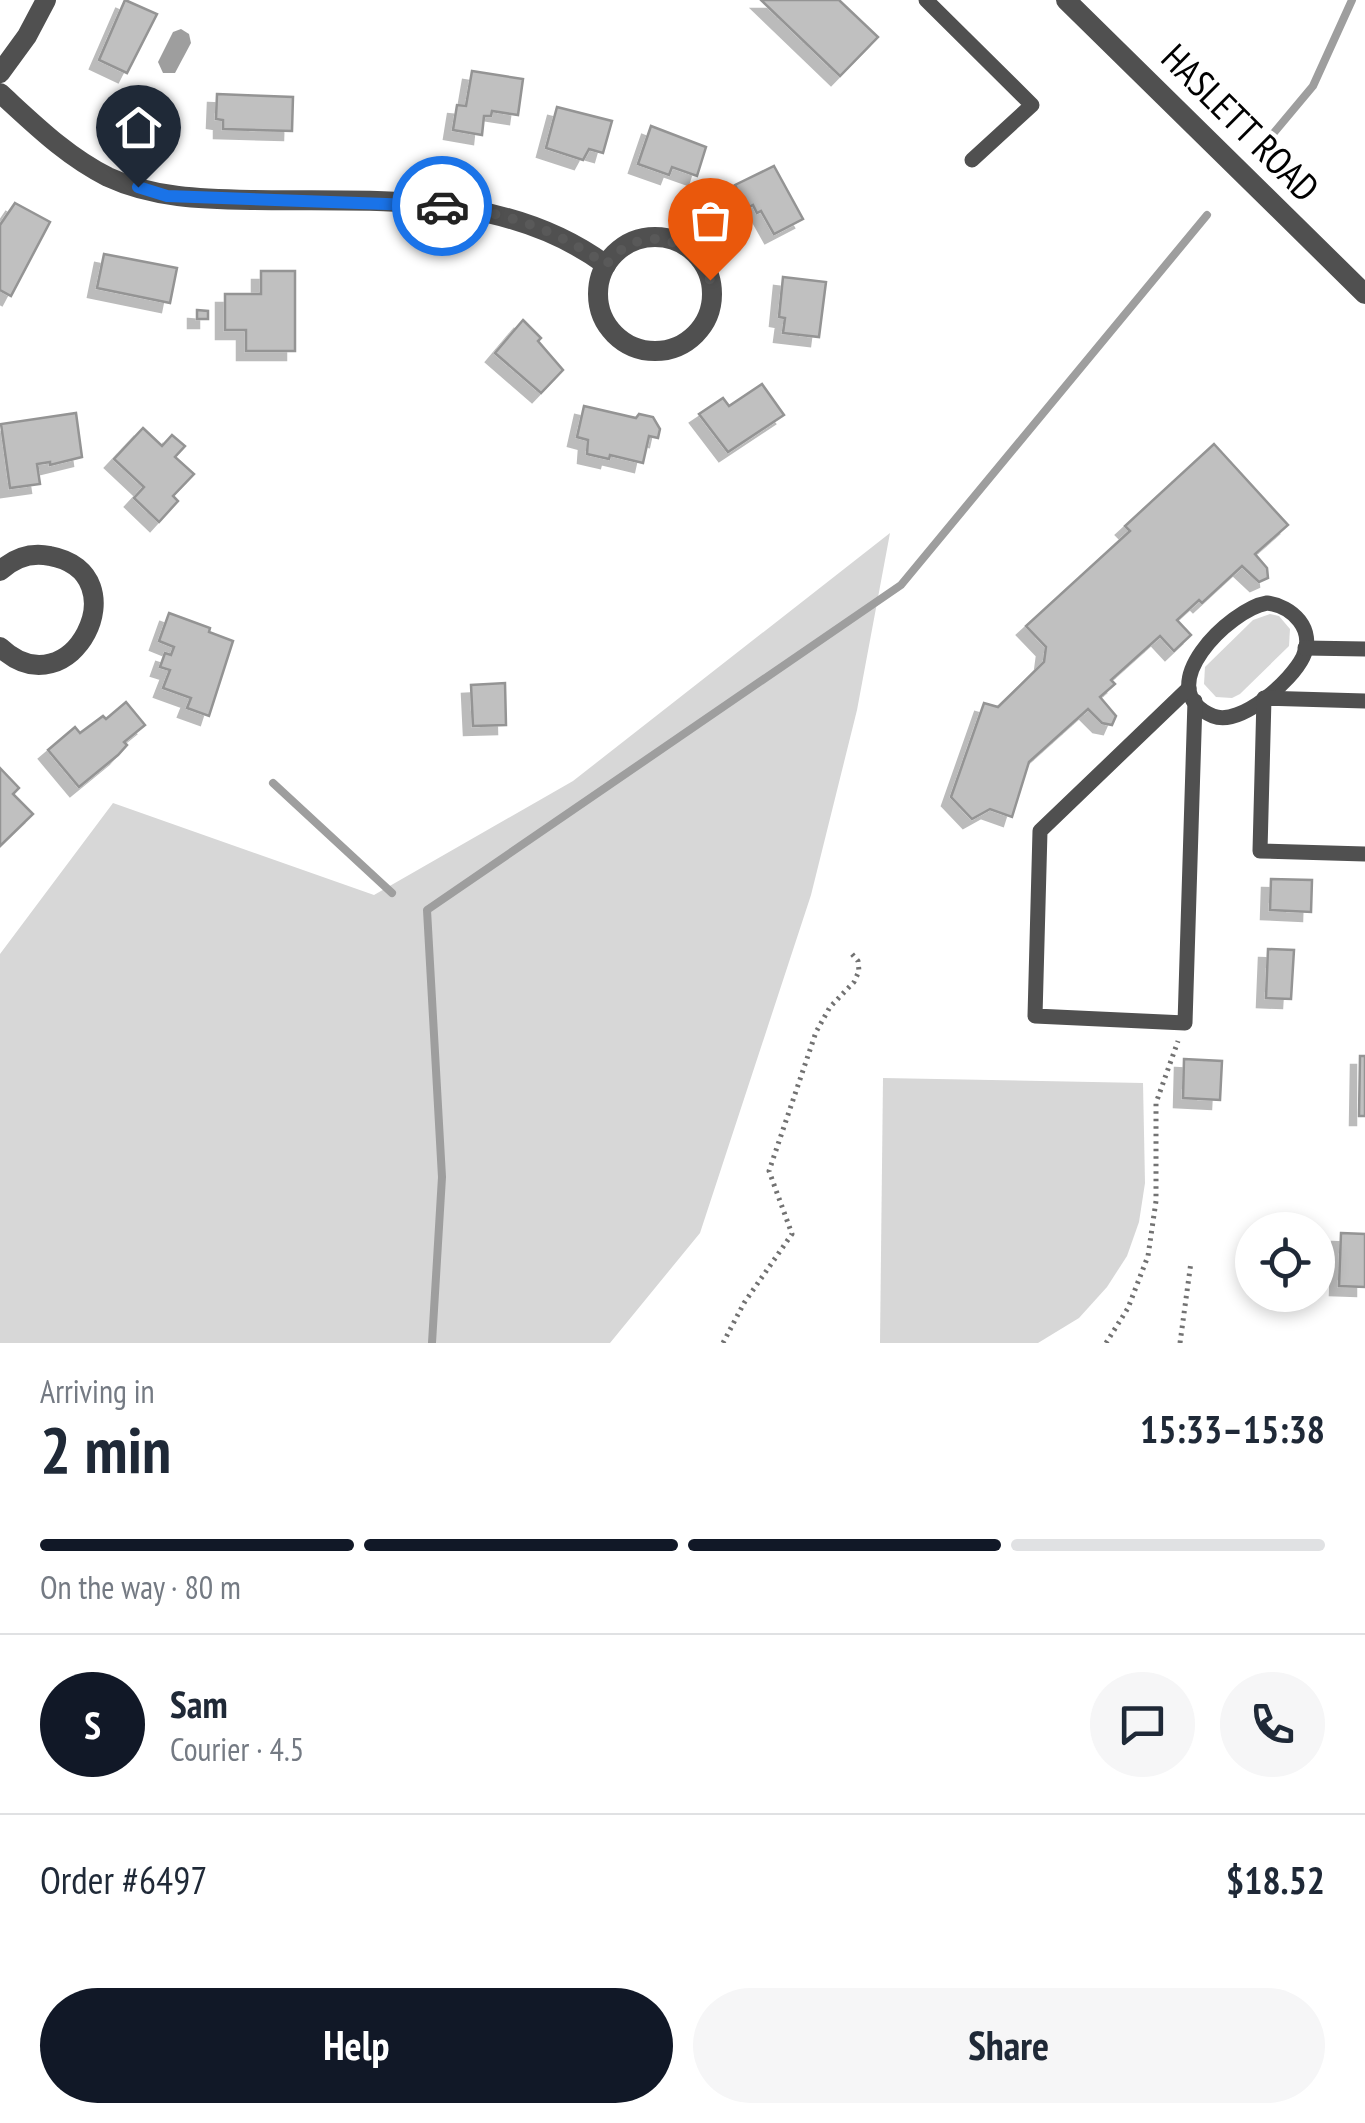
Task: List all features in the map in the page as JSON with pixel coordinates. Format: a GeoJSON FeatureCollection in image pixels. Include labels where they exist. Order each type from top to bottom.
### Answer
{"type":"FeatureCollection","features":[{"type":"Feature","properties":{"kind":"street"},"geometry":{"type":"LineString","coordinates":[[0,73],[27,36],[46,0]]}},
{"type":"Feature","properties":{"kind":"street","name":"HASLETT ROAD"},"geometry":{"type":"LineString","coordinates":[[1066,0],[1365,294]]}},
{"type":"Feature","properties":{"kind":"street"},"geometry":{"type":"LineString","coordinates":[[0,92],[57,146],[110,178],[167,196],[470,208],[516,218],[556,234],[606,265]]}},
{"type":"Feature","properties":{"kind":"street"},"geometry":{"type":"LineString","coordinates":[[640,239],[670,239],[684,246],[695,254],[710,280],[712,294],[704,323],[695,335],[669,349],[640,349],[626,343],[605,322],[600,308],[600,279],[606,265],[614,254],[640,239]]}},
{"type":"Feature","properties":{"kind":"street"},"geometry":{"type":"LineString","coordinates":[[0,571],[18,558],[32,554],[60,558],[83,575],[94,601],[84,642],[61,659],[33,664],[0,648]]}},
{"type":"Feature","properties":{"kind":"lane"},"geometry":{"type":"LineString","coordinates":[[926,0],[1032,105],[972,160]]}},
{"type":"Feature","properties":{"kind":"lane"},"geometry":{"type":"LineString","coordinates":[[1192,694],[1040,831],[1036,1016],[1185,1023],[1192,694],[1191,666],[1244,610],[1255,605],[1267,603],[1290,610],[1304,629],[1306,648],[1299,663],[1248,712],[1225,718],[1203,710],[1192,694]]}},
{"type":"Feature","properties":{"kind":"lane"},"geometry":{"type":"LineString","coordinates":[[1306,648],[1365,649]]}},
{"type":"Feature","properties":{"kind":"lane"},"geometry":{"type":"LineString","coordinates":[[1264,698],[1365,702]]}},
{"type":"Feature","properties":{"kind":"lane"},"geometry":{"type":"LineString","coordinates":[[1264,698],[1260,851],[1365,854]]}},
{"type":"Feature","properties":{"kind":"path"},"geometry":{"type":"LineString","coordinates":[[723,1343],[744,1303],[792,1234],[769,1171],[816,1032],[830,1007],[860,971],[852,954]]}},
{"type":"Feature","properties":{"kind":"path"},"geometry":{"type":"LineString","coordinates":[[1106,1343],[1128,1308],[1148,1256],[1156,1201],[1156,1103],[1185,1023]]}},
{"type":"Feature","properties":{"kind":"path"},"geometry":{"type":"LineString","coordinates":[[1180,1343],[1191,1262]]}},
{"type":"Feature","properties":{"kind":"shaded area"},"geometry":{"type":"Polygon","coordinates":[[[181,29],[189,34],[191,43],[175,73],[163,73],[158,62],[173,32],[181,29]]]}},
{"type":"Feature","properties":{"kind":"shaded area"},"geometry":{"type":"Polygon","coordinates":[[[890,533],[857,710],[811,895],[700,1233],[610,1343],[0,1343],[0,954],[113,803],[374,895],[573,781],[890,533]]]}},
{"type":"Feature","properties":{"kind":"shaded area"},"geometry":{"type":"Polygon","coordinates":[[[1270,614],[1279,616],[1290,629],[1289,646],[1240,694],[1216,697],[1204,684],[1205,667],[1253,620],[1270,614]]]}},
{"type":"Feature","properties":{"kind":"shaded area"},"geometry":{"type":"Polygon","coordinates":[[[883,1078],[1143,1083],[1145,1183],[1139,1222],[1127,1256],[1107,1287],[1079,1318],[1038,1343],[880,1343],[883,1078]]]}},
{"type":"Feature","properties":{"kind":"building"},"geometry":{"type":"Polygon","coordinates":[[[125,0],[157,14],[127,73],[99,60],[125,0]]]}},
{"type":"Feature","properties":{"kind":"building"},"geometry":{"type":"Polygon","coordinates":[[[761,0],[839,0],[878,37],[840,76],[761,0]]]}},
{"type":"Feature","properties":{"kind":"building"},"geometry":{"type":"Polygon","coordinates":[[[472,71],[523,79],[518,115],[492,111],[491,116],[484,116],[482,135],[453,130],[457,105],[466,106],[472,71]]]}},
{"type":"Feature","properties":{"kind":"building"},"geometry":{"type":"Polygon","coordinates":[[[217,94],[293,97],[292,131],[223,129],[223,120],[216,119],[217,94]]]}},
{"type":"Feature","properties":{"kind":"building"},"geometry":{"type":"Polygon","coordinates":[[[557,107],[612,121],[603,153],[589,149],[583,160],[546,148],[557,107]]]}},
{"type":"Feature","properties":{"kind":"building"},"geometry":{"type":"Polygon","coordinates":[[[651,126],[706,147],[697,176],[672,167],[669,175],[638,164],[651,126]]]}},
{"type":"Feature","properties":{"kind":"building"},"geometry":{"type":"Polygon","coordinates":[[[774,166],[803,219],[774,234],[761,211],[757,213],[753,205],[747,208],[735,185],[774,166]]]}},
{"type":"Feature","properties":{"kind":"building"},"geometry":{"type":"Polygon","coordinates":[[[15,203],[50,222],[11,296],[0,290],[0,225],[15,203]]]}},
{"type":"Feature","properties":{"kind":"building"},"geometry":{"type":"Polygon","coordinates":[[[104,254],[177,268],[170,303],[97,288],[104,254]]]}},
{"type":"Feature","properties":{"kind":"building"},"geometry":{"type":"Polygon","coordinates":[[[261,271],[295,271],[295,351],[246,351],[246,330],[225,330],[225,294],[261,294],[261,271]]]}},
{"type":"Feature","properties":{"kind":"building"},"geometry":{"type":"Polygon","coordinates":[[[783,277],[826,282],[819,337],[783,333],[785,318],[779,317],[783,277]]]}},
{"type":"Feature","properties":{"kind":"building"},"geometry":{"type":"Polygon","coordinates":[[[197,310],[208,311],[208,319],[197,319],[197,310]]]}},
{"type":"Feature","properties":{"kind":"building"},"geometry":{"type":"Polygon","coordinates":[[[523,320],[563,370],[541,393],[495,353],[523,320]]]}},
{"type":"Feature","properties":{"kind":"building"},"geometry":{"type":"Polygon","coordinates":[[[762,384],[784,415],[728,452],[699,414],[723,398],[729,406],[762,384]]]}},
{"type":"Feature","properties":{"kind":"building"},"geometry":{"type":"Polygon","coordinates":[[[584,406],[636,418],[639,414],[653,417],[660,429],[658,438],[649,436],[643,463],[587,454],[588,440],[577,437],[584,406]]]}},
{"type":"Feature","properties":{"kind":"building"},"geometry":{"type":"Polygon","coordinates":[[[76,413],[82,457],[37,464],[40,484],[10,488],[1,424],[76,413]]]}},
{"type":"Feature","properties":{"kind":"building"},"geometry":{"type":"Polygon","coordinates":[[[143,428],[162,446],[172,435],[185,446],[175,457],[194,474],[173,496],[178,501],[159,522],[134,498],[144,487],[114,459],[143,428]]]}},
{"type":"Feature","properties":{"kind":"building"},"geometry":{"type":"Polygon","coordinates":[[[1214,444],[1288,525],[1255,554],[1267,568],[1268,578],[1259,582],[1242,566],[1202,603],[1199,600],[1177,620],[1191,635],[1174,651],[1160,636],[1111,680],[1115,684],[1100,697],[1116,716],[1112,725],[1102,723],[1088,709],[1029,762],[1012,817],[990,809],[972,819],[951,797],[984,703],[998,707],[1044,662],[1046,647],[1026,626],[1130,531],[1125,526],[1214,444]]]}},
{"type":"Feature","properties":{"kind":"building"},"geometry":{"type":"Polygon","coordinates":[[[169,613],[233,641],[209,716],[187,708],[191,698],[163,688],[170,670],[160,667],[165,653],[171,655],[174,647],[159,641],[169,613]]]}},
{"type":"Feature","properties":{"kind":"building"},"geometry":{"type":"Polygon","coordinates":[[[505,683],[506,725],[473,726],[471,685],[505,683]]]}},
{"type":"Feature","properties":{"kind":"building"},"geometry":{"type":"Polygon","coordinates":[[[126,702],[145,725],[124,742],[127,745],[118,755],[79,787],[48,750],[75,727],[80,733],[126,702]]]}},
{"type":"Feature","properties":{"kind":"building"},"geometry":{"type":"Polygon","coordinates":[[[0,768],[19,788],[13,794],[33,814],[0,846],[0,768]]]}},
{"type":"Feature","properties":{"kind":"building"},"geometry":{"type":"Polygon","coordinates":[[[1271,879],[1312,880],[1311,912],[1270,910],[1271,879]]]}},
{"type":"Feature","properties":{"kind":"building"},"geometry":{"type":"Polygon","coordinates":[[[1268,949],[1294,950],[1291,999],[1266,998],[1268,949]]]}},
{"type":"Feature","properties":{"kind":"building"},"geometry":{"type":"Polygon","coordinates":[[[1360,1056],[1365,1056],[1365,1116],[1359,1116],[1360,1056]]]}},
{"type":"Feature","properties":{"kind":"building"},"geometry":{"type":"Polygon","coordinates":[[[1184,1059],[1222,1061],[1220,1100],[1183,1098],[1184,1059]]]}},
{"type":"Feature","properties":{"kind":"building"},"geometry":{"type":"Polygon","coordinates":[[[1341,1233],[1365,1234],[1365,1287],[1339,1286],[1341,1233]]]}},
{"type":"Feature","properties":{"kind":"waterway"},"geometry":{"type":"LineString","coordinates":[[1272,135],[1313,86],[1352,0]]}},
{"type":"Feature","properties":{"kind":"waterway"},"geometry":{"type":"LineString","coordinates":[[432,1343],[442,1177],[427,910],[901,585],[1207,215]]}},
{"type":"Feature","properties":{"kind":"waterway"},"geometry":{"type":"LineString","coordinates":[[273,783],[392,893]]}},
{"type":"Feature","properties":{"kind":"way so far"},"geometry":{"type":"LineString","coordinates":[[442,206],[516,218],[556,234],[606,265],[614,254],[640,239],[670,239],[695,254],[710,280]]}},
{"type":"Feature","properties":{"kind":"route"},"geometry":{"type":"LineString","coordinates":[[138,187],[167,196],[442,206]]}}]}
